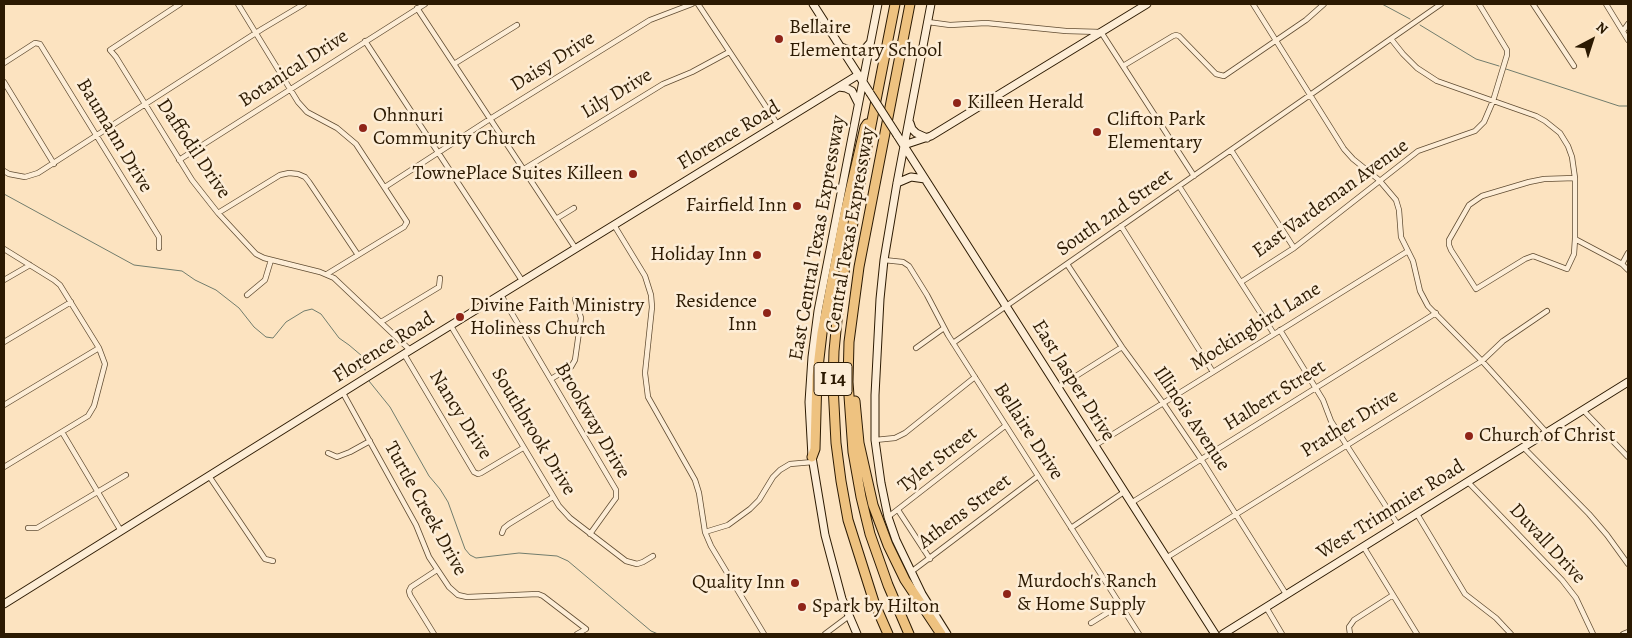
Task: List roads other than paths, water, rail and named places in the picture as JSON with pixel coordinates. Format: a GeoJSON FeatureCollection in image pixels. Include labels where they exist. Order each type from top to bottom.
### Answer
{"type":"FeatureCollection","features":[{"type":"Feature","properties":{"kind":"highway","name":"Central Texas Expressway"},"geometry":{"type":"LineString","coordinates":[[888,634],[874,602],[848,520],[841,481],[833,402],[834,351],[839,300],[895,4]]}},
{"type":"Feature","properties":{"kind":"highway","name":"Central Texas Expressway"},"geometry":{"type":"LineString","coordinates":[[909,634],[888,585],[870,534],[853,452],[848,382],[849,342],[858,275],[910,4]]}},
{"type":"Feature","properties":{"kind":"highway"},"geometry":{"type":"LineString","coordinates":[[813,459],[815,449],[817,376],[822,333],[845,213],[865,126],[872,119]]}},
{"type":"Feature","properties":{"kind":"highway"},"geometry":{"type":"LineString","coordinates":[[848,382],[854,396],[858,443],[873,504],[888,545],[905,580],[941,634]]}},
{"type":"Feature","properties":{"kind":"street"},"geometry":{"type":"LineString","coordinates":[[172,6],[180,4]]}},
{"type":"Feature","properties":{"kind":"street"},"geometry":{"type":"LineString","coordinates":[[238,4],[298,102],[307,112],[337,128],[356,144],[407,222],[404,227],[327,274]]}},
{"type":"Feature","properties":{"kind":"street"},"geometry":{"type":"LineString","coordinates":[[4,172],[28,177],[38,173],[304,4]]}},
{"type":"Feature","properties":{"kind":"street","name":"Botanical Drive"},"geometry":{"type":"LineString","coordinates":[[179,160],[425,4]]}},
{"type":"Feature","properties":{"kind":"street","name":"Daisy Drive"},"geometry":{"type":"LineString","coordinates":[[385,187],[437,152],[650,20],[692,4]]}},
{"type":"Feature","properties":{"kind":"street"},"geometry":{"type":"LineString","coordinates":[[698,4],[778,125]]}},
{"type":"Feature","properties":{"kind":"street","name":"East Jasper Drive"},"geometry":{"type":"LineString","coordinates":[[813,4],[1215,634]]}},
{"type":"Feature","properties":{"kind":"street","name":"East Central Texas Expressway"},"geometry":{"type":"LineString","coordinates":[[857,634],[842,599],[824,535],[813,459],[810,402],[812,357],[818,311],[858,103],[860,78],[878,4]]}},
{"type":"Feature","properties":{"kind":"street"},"geometry":{"type":"LineString","coordinates":[[931,4],[884,260],[875,395],[875,440],[880,484],[888,517],[899,547],[910,572],[947,634]]}},
{"type":"Feature","properties":{"kind":"street"},"geometry":{"type":"LineString","coordinates":[[904,145],[927,138],[1147,4]]}},
{"type":"Feature","properties":{"kind":"street"},"geometry":{"type":"LineString","coordinates":[[1253,4],[1349,155],[1380,180],[1396,200],[1399,210],[1401,237],[1413,261],[1420,291],[1428,306],[1547,432]]}},
{"type":"Feature","properties":{"kind":"street"},"geometry":{"type":"LineString","coordinates":[[1123,66],[1176,35],[1216,74],[1224,76],[1306,20],[1324,4]]}},
{"type":"Feature","properties":{"kind":"street","name":"South 2nd Street"},"geometry":{"type":"LineString","coordinates":[[953,343],[1441,4]]}},
{"type":"Feature","properties":{"kind":"street","name":"East Vardeman Avenue"},"geometry":{"type":"LineString","coordinates":[[1241,282],[1294,248],[1418,151],[1479,128],[1484,122],[1493,101],[1507,55],[1507,50],[1480,4]]}},
{"type":"Feature","properties":{"kind":"street"},"geometry":{"type":"LineString","coordinates":[[1534,4],[1574,66]]}},
{"type":"Feature","properties":{"kind":"street"},"geometry":{"type":"LineString","coordinates":[[1606,4],[1628,40]]}},
{"type":"Feature","properties":{"kind":"street","name":"Daffodil Drive"},"geometry":{"type":"LineString","coordinates":[[172,6],[110,50],[192,180],[250,249],[260,256],[327,274],[334,278],[381,322],[407,352]]}},
{"type":"Feature","properties":{"kind":"street"},"geometry":{"type":"LineString","coordinates":[[418,8],[576,249]]}},
{"type":"Feature","properties":{"kind":"street"},"geometry":{"type":"LineString","coordinates":[[928,22],[950,25],[986,23],[1066,31],[1101,32]]}},
{"type":"Feature","properties":{"kind":"street"},"geometry":{"type":"LineString","coordinates":[[1623,31],[1628,24]]}},
{"type":"Feature","properties":{"kind":"street"},"geometry":{"type":"LineString","coordinates":[[454,64],[517,25]]}},
{"type":"Feature","properties":{"kind":"street"},"geometry":{"type":"LineString","coordinates":[[1101,32],[1194,176]]}},
{"type":"Feature","properties":{"kind":"street"},"geometry":{"type":"LineString","coordinates":[[1391,39],[1410,61],[1425,74],[1446,85],[1536,116],[1555,127],[1568,146],[1572,157],[1575,178],[1575,239],[1574,254],[1567,269],[1533,256],[1476,289],[1449,245],[1449,240],[1469,205],[1482,196],[1529,182],[1544,179],[1575,178]]}},
{"type":"Feature","properties":{"kind":"street"},"geometry":{"type":"LineString","coordinates":[[364,41],[523,282]]}},
{"type":"Feature","properties":{"kind":"street","name":"Baumann Drive"},"geometry":{"type":"LineString","coordinates":[[4,63],[38,43],[40,44],[159,238],[159,248]]}},
{"type":"Feature","properties":{"kind":"street"},"geometry":{"type":"LineString","coordinates":[[840,46],[858,53],[863,51],[870,43]]}},
{"type":"Feature","properties":{"kind":"street","name":"Lily Drive"},"geometry":{"type":"LineString","coordinates":[[524,169],[663,84],[692,72],[729,52]]}},
{"type":"Feature","properties":{"kind":"street","name":"Florence Road"},"geometry":{"type":"LineString","coordinates":[[4,604],[407,352],[838,88],[860,78]]}},
{"type":"Feature","properties":{"kind":"street"},"geometry":{"type":"LineString","coordinates":[[4,82],[54,164]]}},
{"type":"Feature","properties":{"kind":"street"},"geometry":{"type":"LineString","coordinates":[[838,88],[846,88],[852,91],[858,103]]}},
{"type":"Feature","properties":{"kind":"street"},"geometry":{"type":"LineString","coordinates":[[909,122],[916,133],[927,138]]}},
{"type":"Feature","properties":{"kind":"street"},"geometry":{"type":"LineString","coordinates":[[1231,150],[1294,248]]}},
{"type":"Feature","properties":{"kind":"street"},"geometry":{"type":"LineString","coordinates":[[218,213],[280,175],[298,174],[305,177],[309,182],[358,255]]}},
{"type":"Feature","properties":{"kind":"street"},"geometry":{"type":"LineString","coordinates":[[897,183],[911,177],[925,179]]}},
{"type":"Feature","properties":{"kind":"street"},"geometry":{"type":"LineString","coordinates":[[1179,186],[1274,334]]}},
{"type":"Feature","properties":{"kind":"street"},"geometry":{"type":"LineString","coordinates":[[556,219],[574,208]]}},
{"type":"Feature","properties":{"kind":"street"},"geometry":{"type":"LineString","coordinates":[[614,226],[644,276],[651,295],[652,307],[645,373],[648,397],[695,480],[699,492],[705,532],[764,634]]}},
{"type":"Feature","properties":{"kind":"street"},"geometry":{"type":"LineString","coordinates":[[1120,226],[1213,372]]}},
{"type":"Feature","properties":{"kind":"street"},"geometry":{"type":"LineString","coordinates":[[1575,239],[1622,264],[1628,270]]}},
{"type":"Feature","properties":{"kind":"street"},"geometry":{"type":"LineString","coordinates":[[4,249],[60,285],[99,348],[105,364],[92,411],[88,416],[4,467]]}},
{"type":"Feature","properties":{"kind":"street","name":"Mockingbird Lane"},"geometry":{"type":"LineString","coordinates":[[1094,446],[1408,250]]}},
{"type":"Feature","properties":{"kind":"street"},"geometry":{"type":"LineString","coordinates":[[1622,264],[1628,253]]}},
{"type":"Feature","properties":{"kind":"street"},"geometry":{"type":"LineString","coordinates":[[247,295],[265,280],[272,260]]}},
{"type":"Feature","properties":{"kind":"street","name":"Bellaire Drive"},"geometry":{"type":"LineString","coordinates":[[884,260],[903,262],[909,266],[953,343],[1139,634]]}},
{"type":"Feature","properties":{"kind":"street"},"geometry":{"type":"LineString","coordinates":[[4,280],[30,264]]}},
{"type":"Feature","properties":{"kind":"street","name":"Illinois Avenue"},"geometry":{"type":"LineString","coordinates":[[1067,264],[1122,348],[1163,402],[1201,459],[1286,594]]}},
{"type":"Feature","properties":{"kind":"street"},"geometry":{"type":"LineString","coordinates":[[381,322],[439,287],[440,278]]}},
{"type":"Feature","properties":{"kind":"street","name":"Brookway Drive"},"geometry":{"type":"LineString","coordinates":[[501,295],[616,490],[616,498],[590,534]]}},
{"type":"Feature","properties":{"kind":"street"},"geometry":{"type":"LineString","coordinates":[[552,379],[571,367],[575,360],[581,318],[575,299]]}},
{"type":"Feature","properties":{"kind":"street"},"geometry":{"type":"LineString","coordinates":[[4,342],[71,302]]}},
{"type":"Feature","properties":{"kind":"street","name":"Prather Drive"},"geometry":{"type":"LineString","coordinates":[[1166,558],[1482,361],[1503,341],[1547,311]]}},
{"type":"Feature","properties":{"kind":"street","name":"Halbert Street"},"geometry":{"type":"LineString","coordinates":[[1131,503],[1436,313]]}},
{"type":"Feature","properties":{"kind":"street","name":"Southbrook Drive"},"geometry":{"type":"LineString","coordinates":[[451,326],[553,497],[570,518],[626,561],[637,564],[653,556]]}},
{"type":"Feature","properties":{"kind":"street"},"geometry":{"type":"LineString","coordinates":[[916,348],[944,328]]}},
{"type":"Feature","properties":{"kind":"street"},"geometry":{"type":"LineString","coordinates":[[1280,330],[1323,400],[1331,422],[1398,525]]}},
{"type":"Feature","properties":{"kind":"street"},"geometry":{"type":"LineString","coordinates":[[4,405],[99,348]]}},
{"type":"Feature","properties":{"kind":"street"},"geometry":{"type":"LineString","coordinates":[[1057,388],[1122,348]]}},
{"type":"Feature","properties":{"kind":"street","name":"Nancy Drive"},"geometry":{"type":"LineString","coordinates":[[407,352],[474,472],[481,474],[523,448]]}},
{"type":"Feature","properties":{"kind":"street"},"geometry":{"type":"LineString","coordinates":[[875,440],[895,438],[905,433],[975,377]]}},
{"type":"Feature","properties":{"kind":"street","name":"West Trimmier Road"},"geometry":{"type":"LineString","coordinates":[[1223,634],[1628,382]]}},
{"type":"Feature","properties":{"kind":"street","name":"Turtle Creek Drive"},"geometry":{"type":"LineString","coordinates":[[343,392],[416,525],[429,558],[449,587],[458,595],[467,597],[538,594],[586,629],[577,634]]}},
{"type":"Feature","properties":{"kind":"street"},"geometry":{"type":"LineString","coordinates":[[1583,410],[1628,457]]}},
{"type":"Feature","properties":{"kind":"street","name":"Tyler Street"},"geometry":{"type":"LineString","coordinates":[[888,517],[1005,426]]}},
{"type":"Feature","properties":{"kind":"street"},"geometry":{"type":"LineString","coordinates":[[62,432],[121,531]]}},
{"type":"Feature","properties":{"kind":"street"},"geometry":{"type":"LineString","coordinates":[[328,453],[337,456],[350,452],[370,441]]}},
{"type":"Feature","properties":{"kind":"street"},"geometry":{"type":"LineString","coordinates":[[1523,447],[1589,514],[1628,564]]}},
{"type":"Feature","properties":{"kind":"street"},"geometry":{"type":"LineString","coordinates":[[705,532],[728,525],[750,509],[759,500],[773,477],[780,470],[790,464],[813,459]]}},
{"type":"Feature","properties":{"kind":"street"},"geometry":{"type":"LineString","coordinates":[[28,528],[37,528],[126,475]]}},
{"type":"Feature","properties":{"kind":"street"},"geometry":{"type":"LineString","coordinates":[[209,476],[265,559],[273,561]]}},
{"type":"Feature","properties":{"kind":"street","name":"Athens Street"},"geometry":{"type":"LineString","coordinates":[[910,572],[930,559],[1038,476]]}},
{"type":"Feature","properties":{"kind":"street","name":"Duvall Drive"},"geometry":{"type":"LineString","coordinates":[[1468,482],[1562,580],[1576,598],[1593,634]]}},
{"type":"Feature","properties":{"kind":"street"},"geometry":{"type":"LineString","coordinates":[[1071,528],[1124,492]]}},
{"type":"Feature","properties":{"kind":"street"},"geometry":{"type":"LineString","coordinates":[[502,533],[508,524],[553,497]]}},
{"type":"Feature","properties":{"kind":"street"},"geometry":{"type":"LineString","coordinates":[[898,510],[930,559]]}},
{"type":"Feature","properties":{"kind":"street"},"geometry":{"type":"LineString","coordinates":[[1416,514],[1465,594],[1496,618],[1511,634]]}},
{"type":"Feature","properties":{"kind":"street"},"geometry":{"type":"LineString","coordinates":[[1363,546],[1417,634]]}},
{"type":"Feature","properties":{"kind":"street"},"geometry":{"type":"LineString","coordinates":[[434,634],[409,591],[437,570]]}},
{"type":"Feature","properties":{"kind":"street"},"geometry":{"type":"LineString","coordinates":[[1350,634],[1349,628],[1354,620],[1393,596]]}},
{"type":"Feature","properties":{"kind":"street"},"geometry":{"type":"LineString","coordinates":[[1091,623],[1120,605]]}},
{"type":"Feature","properties":{"kind":"street"},"geometry":{"type":"LineString","coordinates":[[1266,607],[1282,634]]}},
{"type":"Feature","properties":{"kind":"street"},"geometry":{"type":"LineString","coordinates":[[825,634],[849,616]]}},
{"type":"Feature","properties":{"kind":"street"},"geometry":{"type":"LineString","coordinates":[[1623,634],[1628,632]]}},
{"type":"Feature","properties":{"kind":"waterway"},"geometry":{"type":"LineString","coordinates":[[1382,4],[1410,19]]}},
{"type":"Feature","properties":{"kind":"waterway"},"geometry":{"type":"LineString","coordinates":[[1420,25],[1476,59],[1499,66]]}},
{"type":"Feature","properties":{"kind":"waterway"},"geometry":{"type":"LineString","coordinates":[[1506,69],[1619,106],[1628,106]]}},
{"type":"Feature","properties":{"kind":"waterway"},"geometry":{"type":"LineString","coordinates":[[4,194],[134,265],[182,271],[195,280],[216,290],[239,308],[254,327],[266,337],[273,338],[286,322],[304,311],[312,309],[321,314],[339,338],[362,356],[365,370]]}},
{"type":"Feature","properties":{"kind":"waterway"},"geometry":{"type":"LineString","coordinates":[[369,381],[390,407],[429,476],[448,502],[465,549],[470,555],[476,558],[519,553],[557,556],[568,561],[651,631],[658,634]]}},
{"type":"Feature","properties":{"kind":"place","name":"Bellaire Elementary School"},"geometry":{"type":"Point","coordinates":[779,39]}},
{"type":"Feature","properties":{"kind":"place","name":"Killeen Herald"},"geometry":{"type":"Point","coordinates":[957,103]}},
{"type":"Feature","properties":{"kind":"place","name":"Ohnnuri Community Church"},"geometry":{"type":"Point","coordinates":[363,128]}},
{"type":"Feature","properties":{"kind":"place","name":"Clifton Park Elementary"},"geometry":{"type":"Point","coordinates":[1097,132]}},
{"type":"Feature","properties":{"kind":"place","name":"TownePlace Suites Killeen"},"geometry":{"type":"Point","coordinates":[633,174]}},
{"type":"Feature","properties":{"kind":"place","name":"Fairfield Inn"},"geometry":{"type":"Point","coordinates":[797,206]}},
{"type":"Feature","properties":{"kind":"place","name":"Holiday Inn"},"geometry":{"type":"Point","coordinates":[757,255]}},
{"type":"Feature","properties":{"kind":"place","name":"Residence Inn"},"geometry":{"type":"Point","coordinates":[767,313]}},
{"type":"Feature","properties":{"kind":"place","name":"Divine Faith Ministry Holiness Church"},"geometry":{"type":"Point","coordinates":[460,317]}},
{"type":"Feature","properties":{"kind":"place","name":"Church of Christ"},"geometry":{"type":"Point","coordinates":[1469,436]}},
{"type":"Feature","properties":{"kind":"place","name":"Quality Inn"},"geometry":{"type":"Point","coordinates":[795,583]}},
{"type":"Feature","properties":{"kind":"place","name":"Murdoch's Ranch & Home Supply"},"geometry":{"type":"Point","coordinates":[1007,594]}},
{"type":"Feature","properties":{"kind":"place","name":"Spark by Hilton"},"geometry":{"type":"Point","coordinates":[802,607]}}]}
